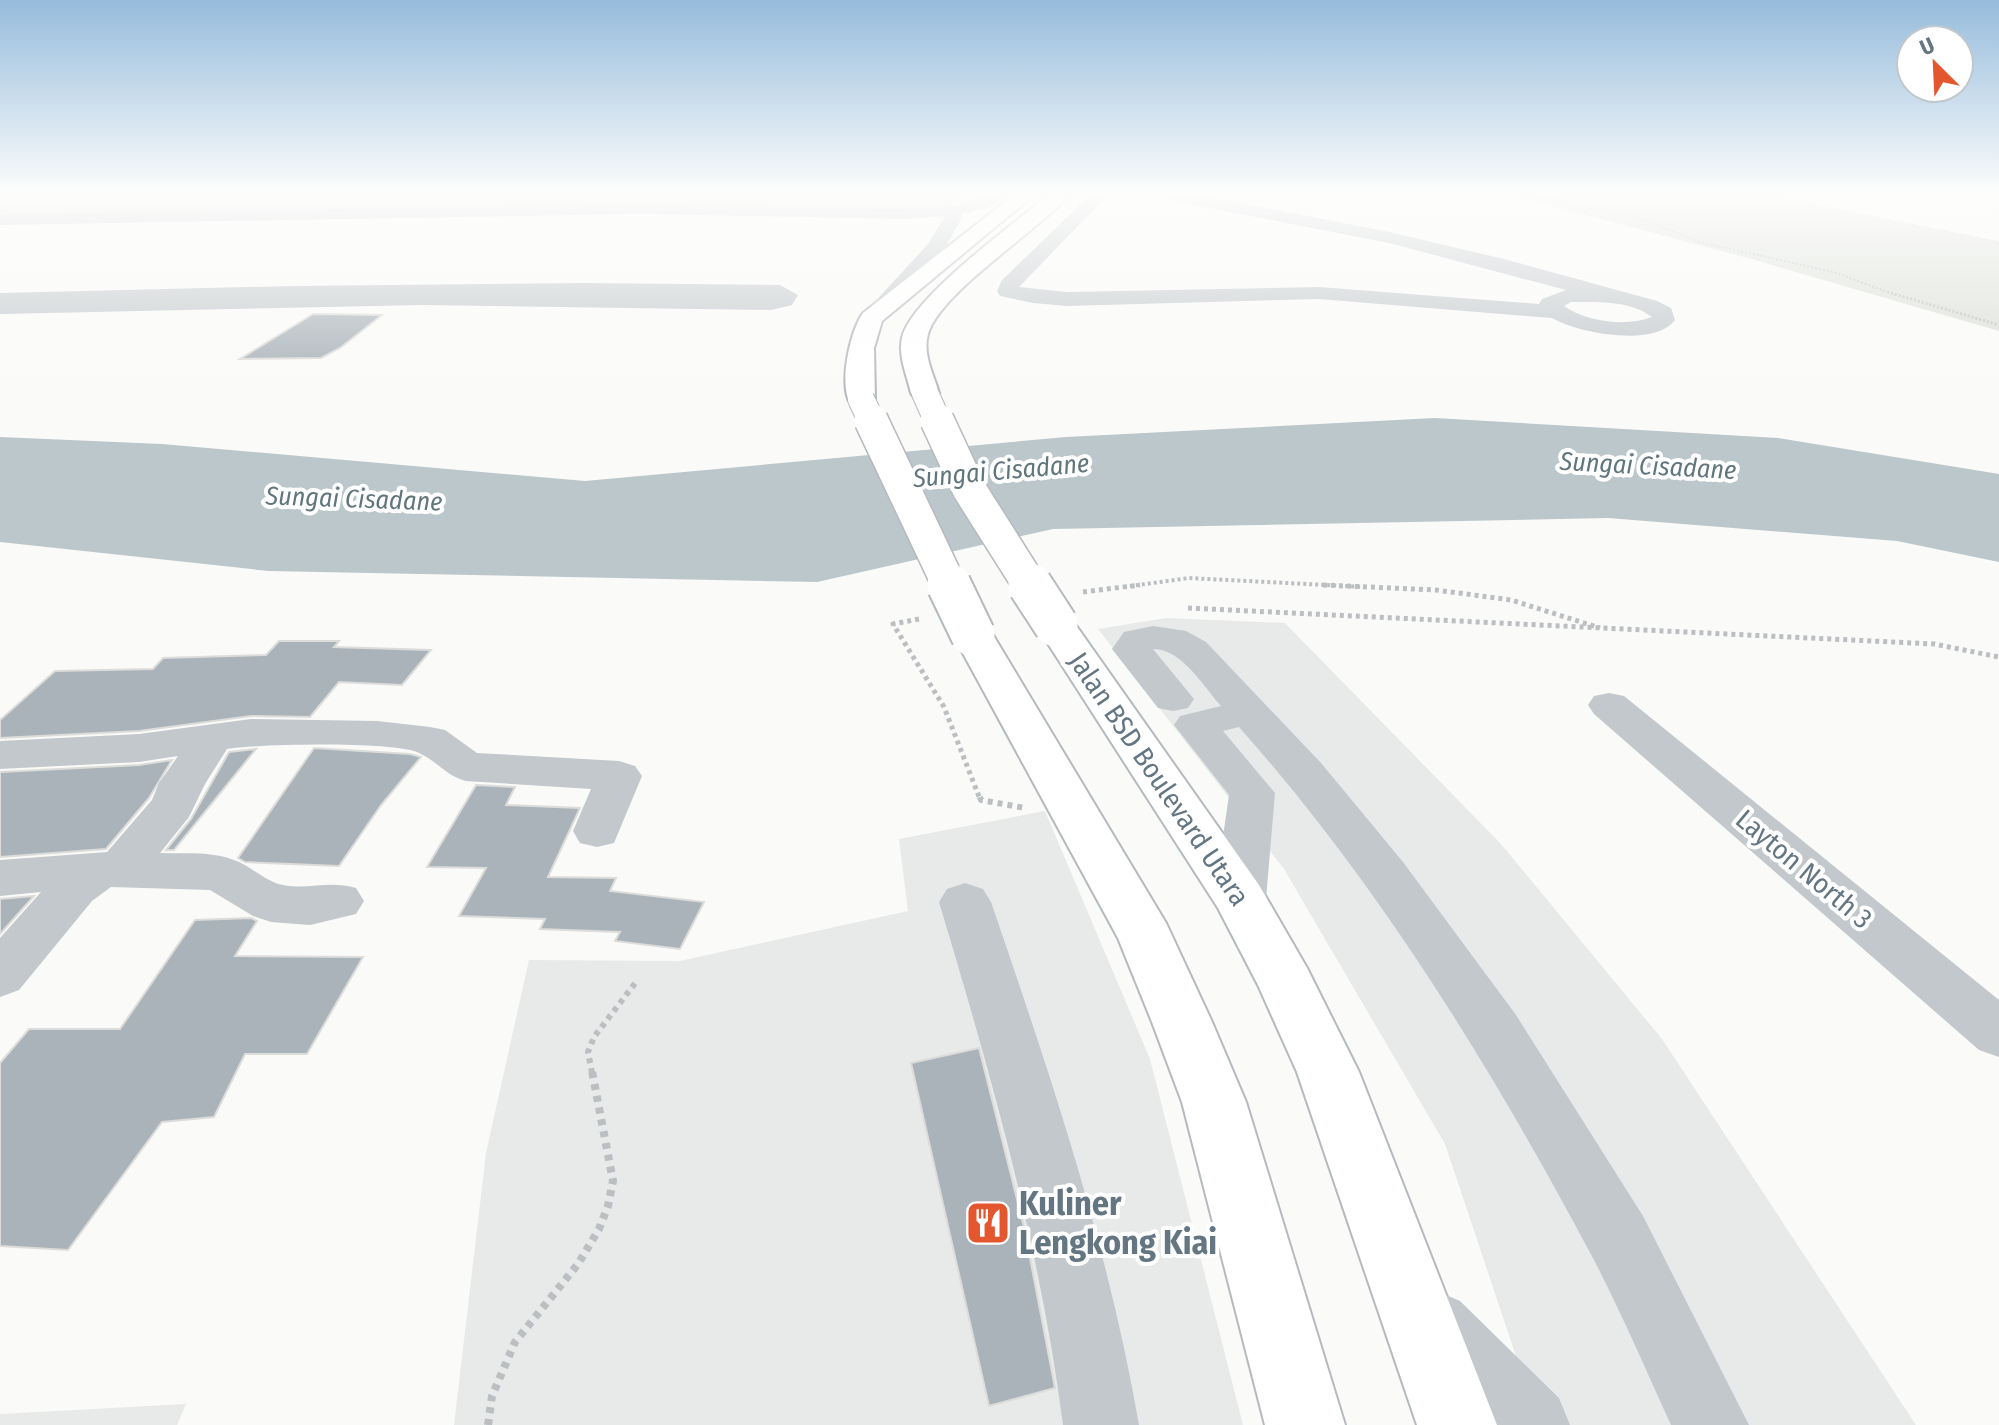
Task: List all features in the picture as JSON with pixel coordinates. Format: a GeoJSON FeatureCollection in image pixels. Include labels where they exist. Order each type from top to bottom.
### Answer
{"type":"FeatureCollection","features":[{"type":"Feature","properties":{"kind":"main road"},"geometry":{"type":"LineString","coordinates":[[942,262],[871,318],[858,358],[861,399],[973,635],[1146,938],[1214,1102],[1305,1425]]}},
{"type":"Feature","properties":{"kind":"main road","name":"Jalan BSD Boulevard Utara"},"geometry":{"type":"LineString","coordinates":[[984,262],[945,296],[916,331],[914,344],[925,393],[969,489],[1056,625],[1240,899],[1287,984],[1328,1072],[1457,1425]]}},
{"type":"Feature","properties":{"kind":"street"},"geometry":{"type":"LineString","coordinates":[[905,262],[902,271],[905,279]]}},
{"type":"Feature","properties":{"kind":"street"},"geometry":{"type":"LineString","coordinates":[[871,318],[922,262]]}},
{"type":"Feature","properties":{"kind":"street"},"geometry":{"type":"LineString","coordinates":[[1032,262],[1009,284],[1008,291],[1033,297],[1067,299],[1350,294],[1556,312],[1583,323],[1622,328],[1645,327],[1664,320],[1663,313],[1650,306],[1606,296],[1579,285],[1494,262]]}},
{"type":"Feature","properties":{"kind":"street"},"geometry":{"type":"LineString","coordinates":[[0,300],[255,293],[575,290],[780,291],[787,295],[780,302],[771,303],[422,298],[0,307]]}},
{"type":"Feature","properties":{"kind":"street"},"geometry":{"type":"LineString","coordinates":[[1556,312],[1550,304],[1558,298],[1606,296]]}},
{"type":"Feature","properties":{"kind":"street"},"geometry":{"type":"LineString","coordinates":[[1173,699],[1131,649],[1138,640],[1154,636],[1176,639],[1192,650],[1305,773],[1385,875],[1496,1032],[1619,1239],[1711,1425]]}},
{"type":"Feature","properties":{"kind":"street","name":"Layton North 3"},"geometry":{"type":"LineString","coordinates":[[1609,705],[1999,1033]]}},
{"type":"Feature","properties":{"kind":"street"},"geometry":{"type":"LineString","coordinates":[[1240,899],[1252,793],[1195,725],[1250,712]]}},
{"type":"Feature","properties":{"kind":"street"},"geometry":{"type":"LineString","coordinates":[[0,755],[139,748],[251,732],[377,734],[430,740],[466,767],[619,776],[597,831]]}},
{"type":"Feature","properties":{"kind":"street"},"geometry":{"type":"LineString","coordinates":[[0,975],[74,888],[110,869],[173,806],[182,783],[214,736]]}},
{"type":"Feature","properties":{"kind":"street"},"geometry":{"type":"LineString","coordinates":[[0,878],[110,869],[219,873],[271,903],[310,906],[338,901]]}},
{"type":"Feature","properties":{"kind":"street"},"geometry":{"type":"LineString","coordinates":[[965,902],[1039,1133],[1093,1364],[1101,1425]]}},
{"type":"Feature","properties":{"kind":"street"},"geometry":{"type":"LineString","coordinates":[[1415,1305],[1532,1425]]}},
{"type":"Feature","properties":{"kind":"path"},"geometry":{"type":"LineString","coordinates":[[1786,262],[1833,272],[1930,307],[1999,325]]}},
{"type":"Feature","properties":{"kind":"path"},"geometry":{"type":"LineString","coordinates":[[1186,608],[1934,644],[1999,657]]}},
{"type":"Feature","properties":{"kind":"path"},"geometry":{"type":"LineString","coordinates":[[488,1425],[492,1396],[502,1366],[515,1342],[578,1264],[599,1229],[608,1206],[613,1181],[588,1052],[594,1037],[636,982]]}},
{"type":"Feature","properties":{"kind":"shaded area"},"geometry":{"type":"Polygon","coordinates":[[[1760,262],[1999,262],[1999,331],[1760,262]]]}},
{"type":"Feature","properties":{"kind":"shaded area"},"geometry":{"type":"Polygon","coordinates":[[[1166,618],[1285,623],[1501,844],[1662,1039],[1916,1425],[1539,1425],[1445,1144],[1284,869],[1098,629],[1166,618]]]}},
{"type":"Feature","properties":{"kind":"shaded area"},"geometry":{"type":"Polygon","coordinates":[[[1045,811],[1150,1059],[1243,1425],[454,1425],[486,1153],[529,960],[680,961],[908,911],[899,839],[1045,811]]]}},
{"type":"Feature","properties":{"kind":"shaded area"},"geometry":{"type":"Polygon","coordinates":[[[186,1404],[177,1425],[0,1425],[0,1414],[186,1404]]]}},
{"type":"Feature","properties":{"kind":"water","name":"Sungai Cisadane"},"geometry":{"type":"Polygon","coordinates":[[[1435,418],[1778,438],[1999,474],[1999,562],[1897,541],[1608,518],[1053,529],[817,582],[269,571],[0,542],[0,437],[162,444],[585,481],[1066,437],[1435,418]]]}},
{"type":"Feature","properties":{"kind":"building"},"geometry":{"type":"Polygon","coordinates":[[[313,314],[382,315],[340,348],[321,358],[240,359],[313,314]]]}},
{"type":"Feature","properties":{"kind":"building"},"geometry":{"type":"Polygon","coordinates":[[[279,641],[339,641],[334,647],[431,650],[402,685],[339,682],[310,717],[251,716],[139,731],[0,738],[0,720],[55,671],[153,669],[163,658],[266,655],[279,641]]]}},
{"type":"Feature","properties":{"kind":"building"},"geometry":{"type":"Polygon","coordinates":[[[314,748],[421,757],[381,805],[339,866],[245,862],[238,858],[314,748]]]}},
{"type":"Feature","properties":{"kind":"building"},"geometry":{"type":"Polygon","coordinates":[[[256,749],[174,850],[166,850],[191,819],[229,752],[256,749]]]}},
{"type":"Feature","properties":{"kind":"building"},"geometry":{"type":"Polygon","coordinates":[[[172,760],[149,798],[106,849],[0,857],[0,772],[139,765],[172,760]]]}},
{"type":"Feature","properties":{"kind":"building"},"geometry":{"type":"Polygon","coordinates":[[[476,785],[515,787],[506,805],[580,808],[548,877],[616,878],[610,891],[704,902],[680,949],[615,941],[620,932],[540,929],[545,919],[459,916],[486,868],[427,867],[476,785]]]}},
{"type":"Feature","properties":{"kind":"building"},"geometry":{"type":"Polygon","coordinates":[[[34,896],[0,934],[0,899],[34,896]]]}},
{"type":"Feature","properties":{"kind":"building"},"geometry":{"type":"Polygon","coordinates":[[[251,918],[257,921],[235,956],[363,957],[307,1054],[245,1054],[214,1117],[162,1122],[68,1250],[0,1246],[0,1063],[29,1029],[120,1029],[195,920],[251,918]]]}},
{"type":"Feature","properties":{"kind":"building","name":"Kuliner Lengkong Kiai"},"geometry":{"type":"Polygon","coordinates":[[[979,1048],[1024,1227],[1055,1388],[989,1406],[911,1063],[979,1048]]]}},
{"type":"Feature","properties":{"kind":"place","name":"Kuliner Lengkong Kiai"},"geometry":{"type":"Point","coordinates":[988,1223]}}]}
